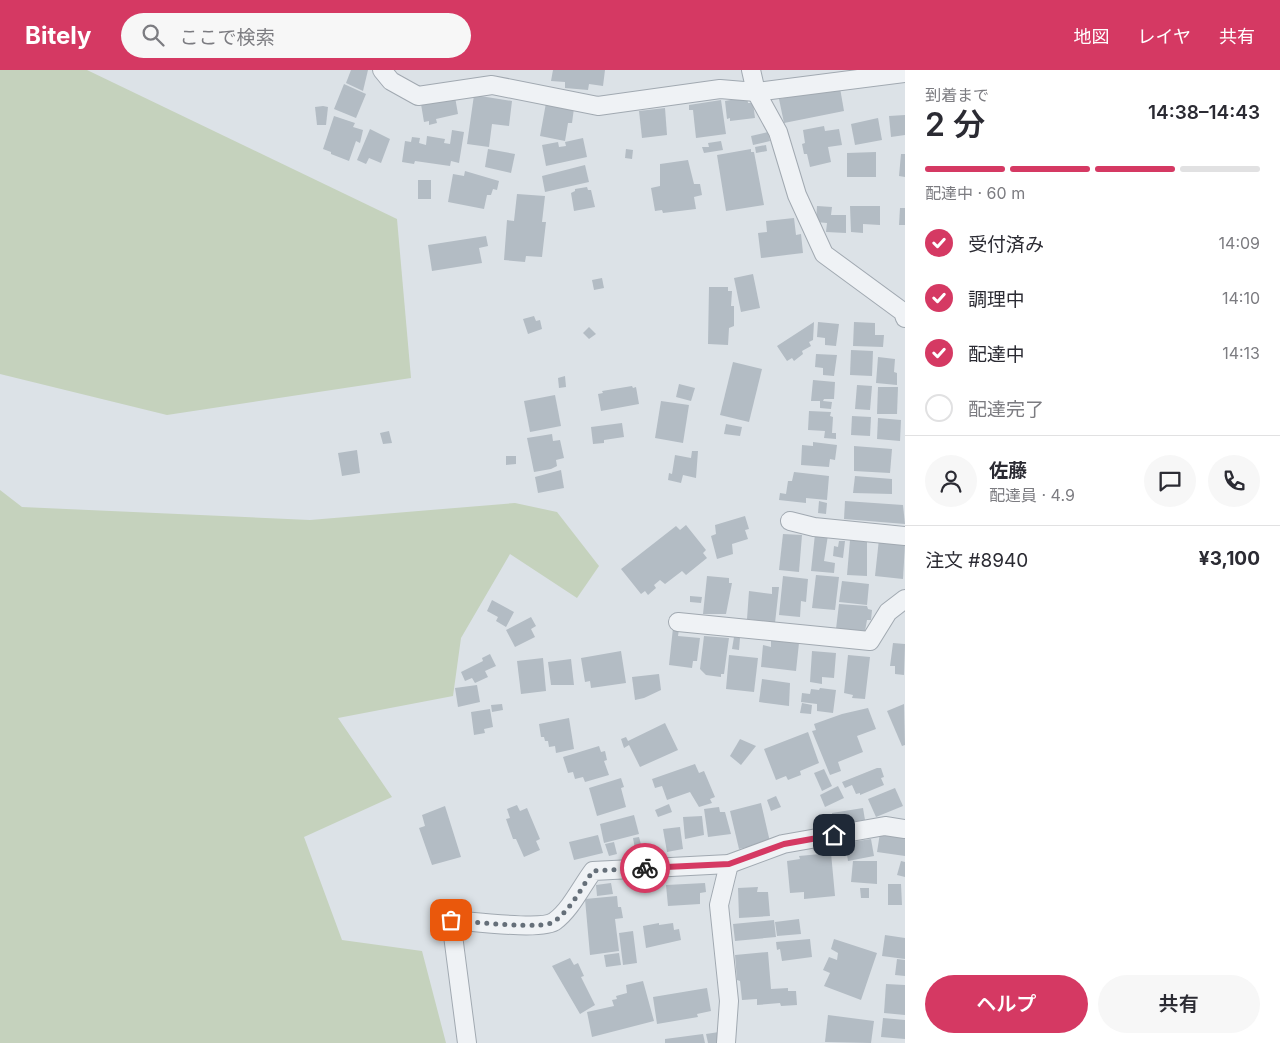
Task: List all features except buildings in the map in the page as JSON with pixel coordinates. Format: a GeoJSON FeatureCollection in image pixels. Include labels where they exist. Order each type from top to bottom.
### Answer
{"type":"FeatureCollection","features":[{"type":"Feature","properties":{"kind":"street"},"geometry":{"type":"LineString","coordinates":[[382,70],[391,81],[418,96],[492,85],[598,106],[720,89],[756,92],[905,73]]}},
{"type":"Feature","properties":{"kind":"street"},"geometry":{"type":"LineString","coordinates":[[751,70],[756,92],[778,132],[797,195],[824,254],[902,312],[905,318]]}},
{"type":"Feature","properties":{"kind":"street"},"geometry":{"type":"LineString","coordinates":[[790,521],[814,527],[905,536]]}},
{"type":"Feature","properties":{"kind":"street"},"geometry":{"type":"LineString","coordinates":[[678,622],[870,641],[888,612],[905,600]]}},
{"type":"Feature","properties":{"kind":"street"},"geometry":{"type":"LineString","coordinates":[[467,1043],[451,920],[531,926],[554,923],[565,911],[593,871],[729,864],[784,844],[885,826],[905,828]]}},
{"type":"Feature","properties":{"kind":"street"},"geometry":{"type":"LineString","coordinates":[[726,1043],[729,1001],[719,905],[729,864]]}},
{"type":"Feature","properties":{"kind":"green space"},"geometry":{"type":"Polygon","coordinates":[[[0,70],[87,70],[397,219],[411,378],[167,415],[0,374],[0,70]]]}},
{"type":"Feature","properties":{"kind":"green space"},"geometry":{"type":"Polygon","coordinates":[[[0,490],[22,507],[310,520],[515,503],[557,512],[599,566],[577,598],[510,554],[461,638],[453,696],[338,718],[392,797],[304,837],[342,940],[422,951],[446,1043],[0,1043],[0,490]]]}},
{"type":"Feature","properties":{"kind":"way so far"},"geometry":{"type":"LineString","coordinates":[[451,920],[531,926],[554,923],[565,911],[593,871],[645,868]]}},
{"type":"Feature","properties":{"kind":"route"},"geometry":{"type":"LineString","coordinates":[[645,868],[729,864],[784,844],[834,835]]}}]}
